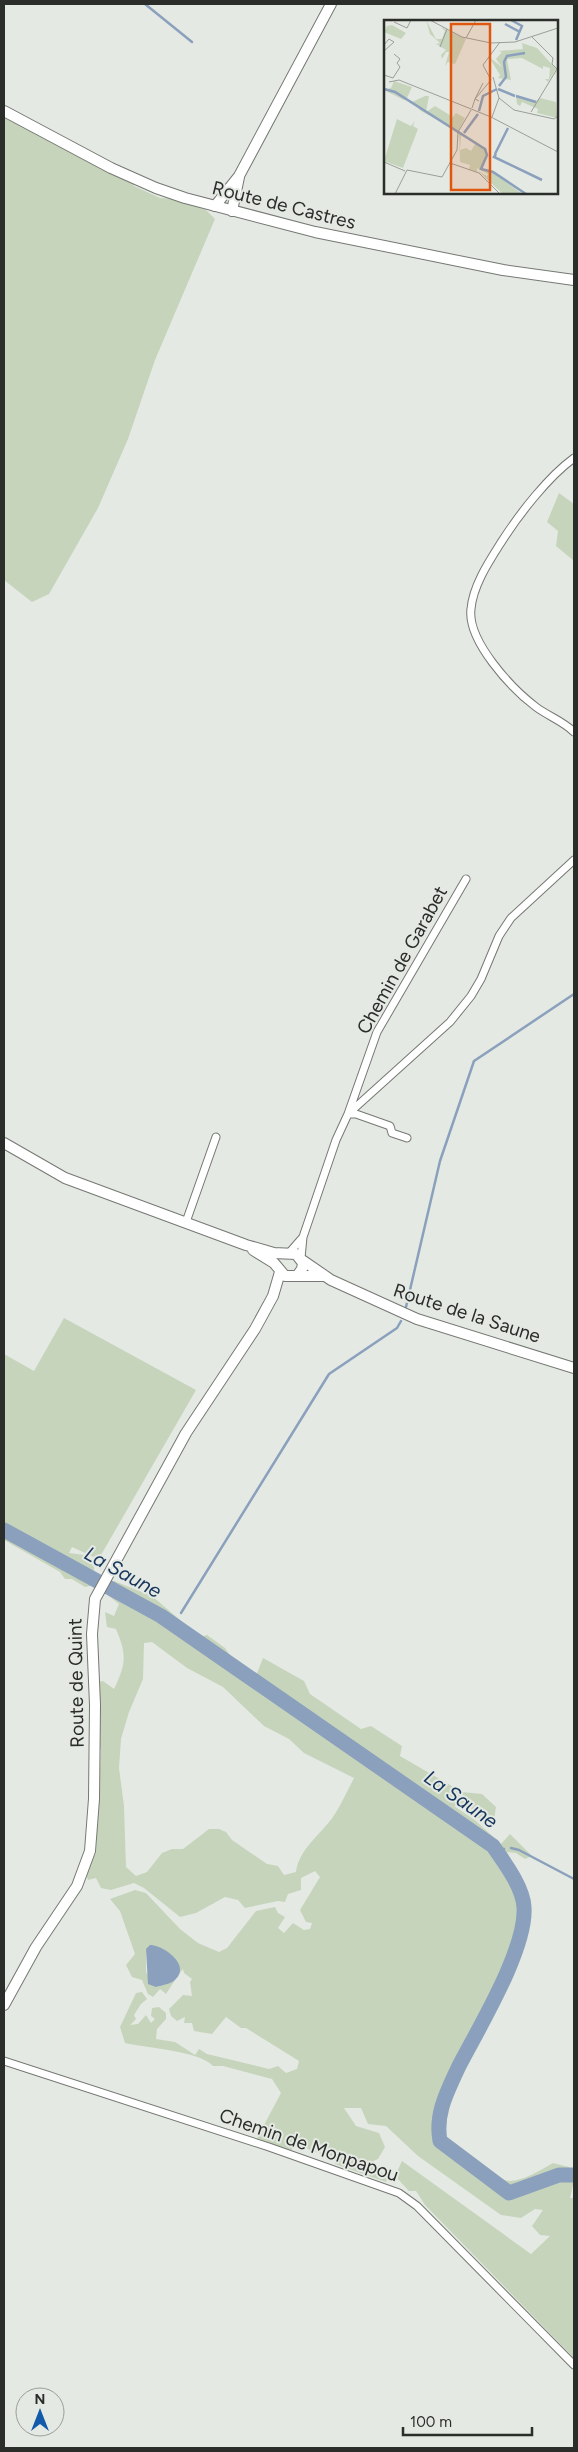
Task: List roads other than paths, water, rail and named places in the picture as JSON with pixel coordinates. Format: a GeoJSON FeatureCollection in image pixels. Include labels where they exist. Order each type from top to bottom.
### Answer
{"type":"FeatureCollection","features":[{"type":"Feature","properties":{"kind":"street"},"geometry":{"type":"LineString","coordinates":[[215,206],[217,201],[239,176],[331,4]]}},
{"type":"Feature","properties":{"kind":"street","name":"Route de Castres"},"geometry":{"type":"LineString","coordinates":[[4,111],[133,178],[170,193],[315,232],[531,275],[574,280]]}},
{"type":"Feature","properties":{"kind":"street"},"geometry":{"type":"LineString","coordinates":[[232,211],[239,176]]}},
{"type":"Feature","properties":{"kind":"street"},"geometry":{"type":"LineString","coordinates":[[572,729],[538,708],[503,675],[474,632],[471,610],[476,591],[488,564],[507,533],[548,483],[574,458]]}},
{"type":"Feature","properties":{"kind":"street","name":"Chemin de Garabet"},"geometry":{"type":"LineString","coordinates":[[348,1114],[450,1022],[467,1002],[481,979],[499,936],[511,918],[574,860]]}},
{"type":"Feature","properties":{"kind":"street","name":"Chemin de Garabet"},"geometry":{"type":"LineString","coordinates":[[302,1259],[302,1237],[377,1032],[466,879]]}},
{"type":"Feature","properties":{"kind":"street"},"geometry":{"type":"LineString","coordinates":[[348,1114],[356,1114],[390,1126],[392,1133],[407,1138]]}},
{"type":"Feature","properties":{"kind":"street"},"geometry":{"type":"LineString","coordinates":[[186,1222],[216,1137]]}},
{"type":"Feature","properties":{"kind":"street"},"geometry":{"type":"LineString","coordinates":[[4,1143],[58,1175],[246,1245],[296,1254],[302,1259],[302,1269],[294,1277],[285,1276],[246,1245]]}},
{"type":"Feature","properties":{"kind":"street","name":"Chemin de Garabet"},"geometry":{"type":"LineString","coordinates":[[287,1253],[302,1237]]}},
{"type":"Feature","properties":{"kind":"street"},"geometry":{"type":"LineString","coordinates":[[279,1270],[280,1258],[287,1253]]}},
{"type":"Feature","properties":{"kind":"street","name":"Route de la Saune"},"geometry":{"type":"LineString","coordinates":[[302,1259],[324,1276],[417,1319],[574,1368]]}},
{"type":"Feature","properties":{"kind":"street","name":"Route de Quint"},"geometry":{"type":"LineString","coordinates":[[4,2005],[42,1937],[76,1886],[90,1851],[94,1809],[95,1722],[92,1622],[97,1593],[186,1433],[249,1339],[273,1296],[279,1270]]}},
{"type":"Feature","properties":{"kind":"street","name":"Route de la Saune"},"geometry":{"type":"LineString","coordinates":[[294,1277],[324,1276]]}},
{"type":"Feature","properties":{"kind":"street","name":"Route de Quint"},"geometry":{"type":"LineString","coordinates":[[273,1296],[294,1277]]}},
{"type":"Feature","properties":{"kind":"street","name":"Chemin de Monpapou"},"geometry":{"type":"LineString","coordinates":[[4,2060],[269,2147],[399,2193],[417,2206],[574,2365]]}},
{"type":"Feature","properties":{"kind":"water"},"geometry":{"type":"Polygon","coordinates":[[[150,1945],[162,1948],[178,1962],[179,1974],[175,1980],[156,1987],[148,1984],[146,1949],[150,1945]]]}},
{"type":"Feature","properties":{"kind":"waterway"},"geometry":{"type":"LineString","coordinates":[[145,4],[192,42]]}},
{"type":"Feature","properties":{"kind":"waterway"},"geometry":{"type":"LineString","coordinates":[[406,1307],[440,1161],[474,1061],[574,994]]}},
{"type":"Feature","properties":{"kind":"waterway"},"geometry":{"type":"LineString","coordinates":[[181,1613],[329,1374],[397,1328],[401,1321]]}},
{"type":"Feature","properties":{"kind":"waterway","name":"La Saune"},"geometry":{"type":"LineString","coordinates":[[4,1530],[161,1616],[493,1846],[520,1891],[524,1907],[523,1924],[518,1944],[500,1989],[458,2068],[446,2095],[439,2122],[440,2141],[509,2193],[559,2175],[574,2175]]}},
{"type":"Feature","properties":{"kind":"waterway","name":"La Saune"},"geometry":{"type":"LineString","coordinates":[[174,1625],[176,1621]]}},
{"type":"Feature","properties":{"kind":"waterway"},"geometry":{"type":"LineString","coordinates":[[511,1848],[519,1850],[574,1879]]}},
{"type":"Feature","properties":{"kind":"waterway","name":"La Saune"},"geometry":{"type":"LineString","coordinates":[[495,1849],[504,1849]]}}]}
